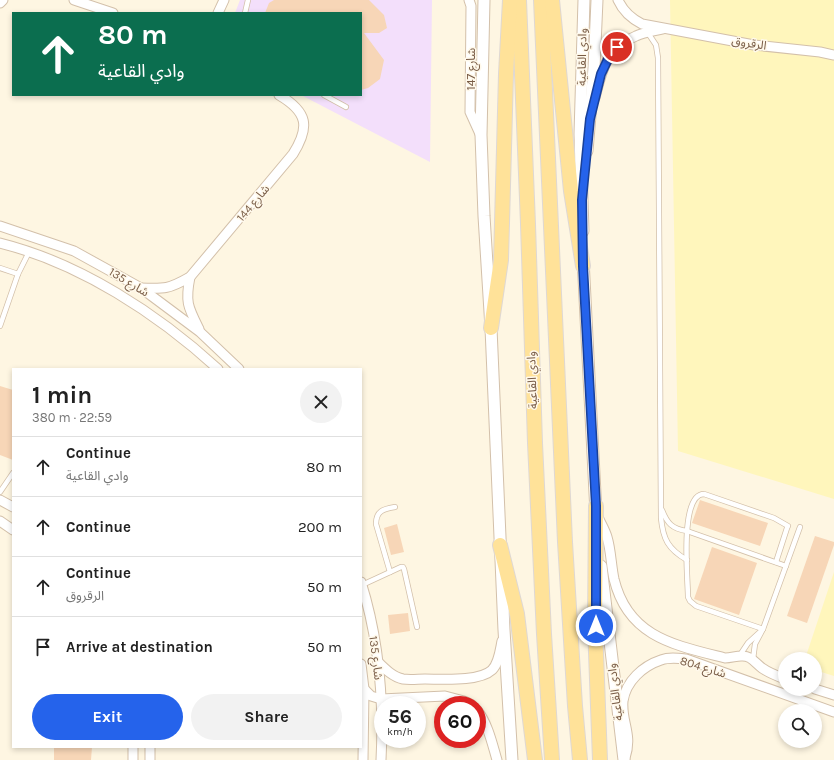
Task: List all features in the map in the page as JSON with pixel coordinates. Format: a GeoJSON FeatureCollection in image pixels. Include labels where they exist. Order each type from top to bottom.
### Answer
{"type":"FeatureCollection","features":[{"type":"Feature","properties":{"kind":"main road"},"geometry":{"type":"LineString","coordinates":[[491,328],[501,260],[510,0]]}},
{"type":"Feature","properties":{"kind":"main road","name":"وادي القاعية"},"geometry":{"type":"LineString","coordinates":[[519,0],[535,443],[544,634],[552,760]]}},
{"type":"Feature","properties":{"kind":"main road"},"geometry":{"type":"LineString","coordinates":[[541,0],[565,542],[575,706],[580,760]]}},
{"type":"Feature","properties":{"kind":"main road"},"geometry":{"type":"LineString","coordinates":[[552,0],[571,191],[583,266]]}},
{"type":"Feature","properties":{"kind":"main road"},"geometry":{"type":"LineString","coordinates":[[596,510],[596,626],[600,760]]}},
{"type":"Feature","properties":{"kind":"main road"},"geometry":{"type":"LineString","coordinates":[[500,545],[516,614],[535,760]]}},
{"type":"Feature","properties":{"kind":"street"},"geometry":{"type":"LineString","coordinates":[[0,3],[3,0]]}},
{"type":"Feature","properties":{"kind":"street"},"geometry":{"type":"LineString","coordinates":[[74,0],[110,12]]}},
{"type":"Feature","properties":{"kind":"street"},"geometry":{"type":"LineString","coordinates":[[218,12],[224,0]]}},
{"type":"Feature","properties":{"kind":"street","name":"شارع 147"},"geometry":{"type":"LineString","coordinates":[[469,0],[471,6],[470,112],[481,135]]}},
{"type":"Feature","properties":{"kind":"street"},"geometry":{"type":"LineString","coordinates":[[484,0],[481,135],[504,630],[512,760]]}},
{"type":"Feature","properties":{"kind":"street","name":"وادي القاعية"},"geometry":{"type":"LineString","coordinates":[[584,0],[580,134],[583,266],[596,510],[601,566],[624,760]]}},
{"type":"Feature","properties":{"kind":"street"},"geometry":{"type":"LineString","coordinates":[[582,200],[590,119],[597,0]]}},
{"type":"Feature","properties":{"kind":"street","name":"الرقروق"},"geometry":{"type":"LineString","coordinates":[[618,0],[634,19],[642,24],[754,45],[820,52],[834,55]]}},
{"type":"Feature","properties":{"kind":"street","name":"الرقروق"},"geometry":{"type":"LineString","coordinates":[[590,119],[601,74],[610,55],[619,44],[637,35],[665,29]]}},
{"type":"Feature","properties":{"kind":"street","name":"شارع 144"},"geometry":{"type":"LineString","coordinates":[[141,288],[166,288],[176,285],[190,277],[293,154],[303,136],[304,124],[295,105],[281,96]]}},
{"type":"Feature","properties":{"kind":"street","name":"شارع 135"},"geometry":{"type":"LineString","coordinates":[[0,226],[74,251],[141,288],[200,332],[238,368]]}},
{"type":"Feature","properties":{"kind":"street","name":"شارع 135"},"geometry":{"type":"LineString","coordinates":[[0,243],[19,248],[65,266],[123,296],[191,344],[217,368]]}},
{"type":"Feature","properties":{"kind":"street","name":"شارع 144"},"geometry":{"type":"LineString","coordinates":[[190,277],[186,294],[191,313],[200,332]]}},
{"type":"Feature","properties":{"kind":"street"},"geometry":{"type":"LineString","coordinates":[[0,500],[12,504]]}},
{"type":"Feature","properties":{"kind":"street","name":"شارع 804"},"geometry":{"type":"LineString","coordinates":[[596,510],[606,536],[613,574],[619,595],[634,620],[642,627],[674,645],[725,658],[732,658],[740,655],[753,659],[760,667],[778,677]]}},
{"type":"Feature","properties":{"kind":"street"},"geometry":{"type":"LineString","coordinates":[[0,521],[12,529]]}},
{"type":"Feature","properties":{"kind":"street","name":"شارع 135"},"geometry":{"type":"LineString","coordinates":[[362,587],[372,624],[382,696]]}},
{"type":"Feature","properties":{"kind":"street"},"geometry":{"type":"LineString","coordinates":[[378,662],[388,672],[403,679],[461,679],[482,676],[491,671],[496,663],[504,630]]}},
{"type":"Feature","properties":{"kind":"street","name":"شارع 804"},"geometry":{"type":"LineString","coordinates":[[624,760],[628,750],[624,708],[625,695],[630,684],[638,674],[650,665],[662,660],[672,658],[686,660],[834,712]]}},
{"type":"Feature","properties":{"kind":"street","name":"شارع 135"},"geometry":{"type":"LineString","coordinates":[[362,672],[364,689],[363,760]]}},
{"type":"Feature","properties":{"kind":"street"},"geometry":{"type":"LineString","coordinates":[[364,689],[371,696],[374,697]]}},
{"type":"Feature","properties":{"kind":"street"},"geometry":{"type":"LineString","coordinates":[[822,691],[834,695]]}},
{"type":"Feature","properties":{"kind":"street"},"geometry":{"type":"LineString","coordinates":[[486,726],[497,760]]}},
{"type":"Feature","properties":{"kind":"street"},"geometry":{"type":"LineString","coordinates":[[133,748],[133,760]]}},
{"type":"Feature","properties":{"kind":"street"},"geometry":{"type":"LineString","coordinates":[[150,748],[150,760]]}},
{"type":"Feature","properties":{"kind":"street","name":"شارع 135"},"geometry":{"type":"LineString","coordinates":[[381,748],[381,760]]}},
{"type":"Feature","properties":{"kind":"lane"},"geometry":{"type":"LineString","coordinates":[[245,12],[248,0]]}},
{"type":"Feature","properties":{"kind":"lane"},"geometry":{"type":"LineString","coordinates":[[648,33],[656,45],[658,58],[660,506],[662,526],[667,544],[676,554],[687,560]]}},
{"type":"Feature","properties":{"kind":"lane"},"geometry":{"type":"LineString","coordinates":[[326,96],[346,106]]}},
{"type":"Feature","properties":{"kind":"lane"},"geometry":{"type":"LineString","coordinates":[[0,326],[18,274],[29,252]]}},
{"type":"Feature","properties":{"kind":"lane"},"geometry":{"type":"LineString","coordinates":[[0,268],[18,274]]}},
{"type":"Feature","properties":{"kind":"lane"},"geometry":{"type":"LineString","coordinates":[[0,492],[12,474]]}},
{"type":"Feature","properties":{"kind":"lane"},"geometry":{"type":"LineString","coordinates":[[762,629],[692,604],[688,597],[686,531],[689,515],[694,501],[699,495],[702,494],[774,518],[788,526],[776,562]]}},
{"type":"Feature","properties":{"kind":"lane"},"geometry":{"type":"LineString","coordinates":[[660,506],[665,517],[672,526],[679,530],[686,531],[786,566]]}},
{"type":"Feature","properties":{"kind":"lane"},"geometry":{"type":"LineString","coordinates":[[390,572],[376,524],[376,519],[381,510],[395,507]]}},
{"type":"Feature","properties":{"kind":"lane"},"geometry":{"type":"LineString","coordinates":[[753,659],[756,644],[800,527]]}},
{"type":"Feature","properties":{"kind":"lane"},"geometry":{"type":"LineString","coordinates":[[362,583],[401,567],[404,569],[417,627]]}},
{"type":"Feature","properties":{"kind":"lane"},"geometry":{"type":"LineString","coordinates":[[740,655],[748,643],[762,629]]}},
{"type":"Feature","properties":{"kind":"shaded area"},"geometry":{"type":"Polygon","coordinates":[[[240,0],[432,0],[430,162],[303,96],[362,96],[362,12],[235,12],[240,0]]]}},
{"type":"Feature","properties":{"kind":"sand"},"geometry":{"type":"Polygon","coordinates":[[[670,0],[834,0],[834,499],[678,451],[670,0]]]}},
{"type":"Feature","properties":{"kind":"sand"},"geometry":{"type":"Polygon","coordinates":[[[834,572],[834,676],[822,672],[822,652],[807,652],[834,572]]]}},
{"type":"Feature","properties":{"kind":"building"},"geometry":{"type":"Polygon","coordinates":[[[274,0],[369,0],[384,15],[387,28],[379,33],[364,33],[384,60],[380,79],[368,88],[362,90],[362,12],[265,12],[269,3],[274,0]]]}},
{"type":"Feature","properties":{"kind":"building"},"geometry":{"type":"Polygon","coordinates":[[[0,386],[12,390],[12,460],[0,455],[0,386]]]}},
{"type":"Feature","properties":{"kind":"building"},"geometry":{"type":"Polygon","coordinates":[[[700,500],[768,523],[760,546],[692,523],[700,500]]]}},
{"type":"Feature","properties":{"kind":"building"},"geometry":{"type":"Polygon","coordinates":[[[397,524],[404,552],[391,555],[384,528],[397,524]]]}},
{"type":"Feature","properties":{"kind":"building"},"geometry":{"type":"Polygon","coordinates":[[[815,536],[834,542],[834,545],[807,623],[787,616],[815,536]]]}},
{"type":"Feature","properties":{"kind":"building"},"geometry":{"type":"Polygon","coordinates":[[[712,547],[757,563],[739,615],[694,599],[712,547]]]}},
{"type":"Feature","properties":{"kind":"building"},"geometry":{"type":"Polygon","coordinates":[[[408,613],[410,631],[390,634],[388,615],[408,613]]]}},
{"type":"Feature","properties":{"kind":"building"},"geometry":{"type":"Polygon","coordinates":[[[54,748],[92,748],[91,760],[54,760],[54,748]]]}},
{"type":"Feature","properties":{"kind":"route"},"geometry":{"type":"LineString","coordinates":[[596,626],[596,506],[583,266],[582,200],[590,119],[601,74],[610,55],[617,47]]}}]}
